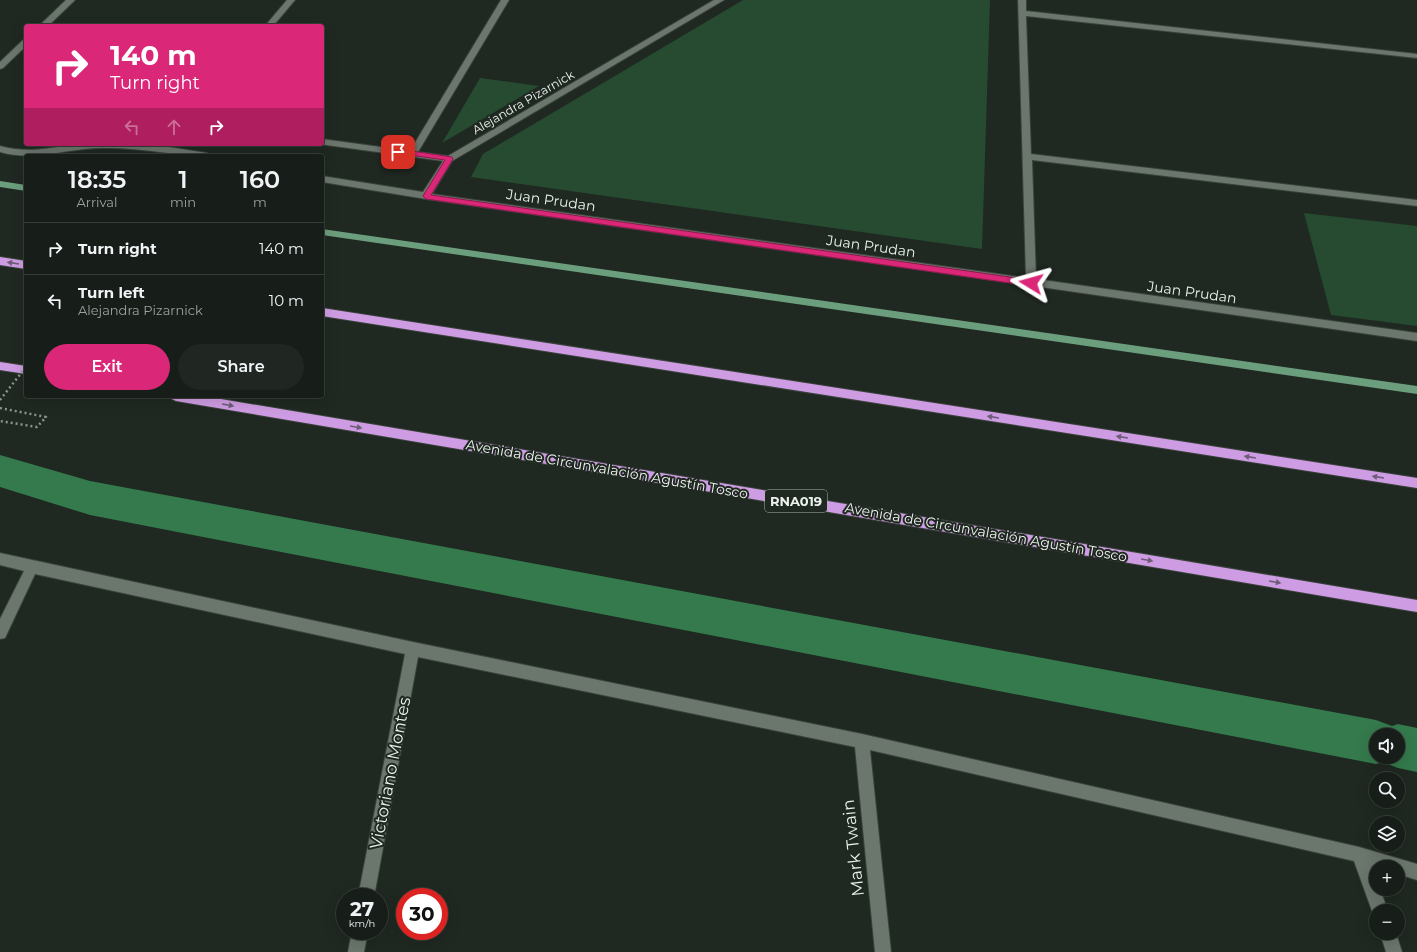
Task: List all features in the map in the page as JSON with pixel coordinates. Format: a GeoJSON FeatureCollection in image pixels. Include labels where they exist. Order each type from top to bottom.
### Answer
{"type":"FeatureCollection","features":[{"type":"Feature","properties":{"kind":"highway"},"geometry":{"type":"LineString","coordinates":[[0,261],[24,265]]}},
{"type":"Feature","properties":{"kind":"highway"},"geometry":{"type":"LineString","coordinates":[[324,312],[1417,483]]}},
{"type":"Feature","properties":{"kind":"highway"},"geometry":{"type":"LineString","coordinates":[[0,366],[24,372]]}},
{"type":"Feature","properties":{"kind":"highway"},"geometry":{"type":"LineString","coordinates":[[0,372],[24,372]]}},
{"type":"Feature","properties":{"kind":"highway","name":"Avenida de Circunvalación Agustín Tosco"},"geometry":{"type":"LineString","coordinates":[[188,398],[680,482],[933,522],[1417,606]]}},
{"type":"Feature","properties":{"kind":"street"},"geometry":{"type":"LineString","coordinates":[[45,24],[71,0]]}},
{"type":"Feature","properties":{"kind":"street"},"geometry":{"type":"LineString","coordinates":[[271,24],[291,0]]}},
{"type":"Feature","properties":{"kind":"street"},"geometry":{"type":"LineString","coordinates":[[413,153],[505,0]]}},
{"type":"Feature","properties":{"kind":"street","name":"Alejandra Pizarnick"},"geometry":{"type":"LineString","coordinates":[[449,159],[720,0]]}},
{"type":"Feature","properties":{"kind":"street"},"geometry":{"type":"LineString","coordinates":[[1022,0],[1031,283]]}},
{"type":"Feature","properties":{"kind":"street"},"geometry":{"type":"LineString","coordinates":[[1022,13],[1417,56]]}},
{"type":"Feature","properties":{"kind":"street"},"geometry":{"type":"LineString","coordinates":[[0,66],[24,44]]}},
{"type":"Feature","properties":{"kind":"street"},"geometry":{"type":"LineString","coordinates":[[324,142],[449,159],[426,196]]}},
{"type":"Feature","properties":{"kind":"street"},"geometry":{"type":"LineString","coordinates":[[0,150],[40,153],[80,146]]}},
{"type":"Feature","properties":{"kind":"street"},"geometry":{"type":"LineString","coordinates":[[166,146],[199,154]]}},
{"type":"Feature","properties":{"kind":"street"},"geometry":{"type":"LineString","coordinates":[[1027,156],[1417,203]]}},
{"type":"Feature","properties":{"kind":"street","name":"Juan Prudan"},"geometry":{"type":"LineString","coordinates":[[324,179],[426,196],[1417,338]]}},
{"type":"Feature","properties":{"kind":"street"},"geometry":{"type":"LineString","coordinates":[[0,559],[413,649],[862,740],[1359,854],[1413,869]]}},
{"type":"Feature","properties":{"kind":"street"},"geometry":{"type":"LineString","coordinates":[[0,633],[32,567]]}},
{"type":"Feature","properties":{"kind":"street","name":"Victoriano Montes"},"geometry":{"type":"LineString","coordinates":[[368,888],[413,649]]}},
{"type":"Feature","properties":{"kind":"street","name":"Mark Twain"},"geometry":{"type":"LineString","coordinates":[[862,740],[883,952]]}},
{"type":"Feature","properties":{"kind":"street"},"geometry":{"type":"LineString","coordinates":[[1359,854],[1377,904]]}},
{"type":"Feature","properties":{"kind":"street"},"geometry":{"type":"LineString","coordinates":[[356,952],[358,940]]}},
{"type":"Feature","properties":{"kind":"street"},"geometry":{"type":"LineString","coordinates":[[1390,940],[1394,952]]}},
{"type":"Feature","properties":{"kind":"path"},"geometry":{"type":"LineString","coordinates":[[0,400],[24,370]]}},
{"type":"Feature","properties":{"kind":"path"},"geometry":{"type":"LineString","coordinates":[[0,408],[46,417],[37,427],[0,421]]}},
{"type":"Feature","properties":{"kind":"green space"},"geometry":{"type":"Polygon","coordinates":[[[743,0],[990,0],[982,249],[471,177],[483,154],[743,0]]]}},
{"type":"Feature","properties":{"kind":"green space"},"geometry":{"type":"Polygon","coordinates":[[[480,78],[539,86],[442,143],[480,78]]]}},
{"type":"Feature","properties":{"kind":"green space"},"geometry":{"type":"Polygon","coordinates":[[[1304,213],[1417,226],[1417,326],[1331,315],[1304,213]]]}},
{"type":"Feature","properties":{"kind":"waterway"},"geometry":{"type":"LineString","coordinates":[[0,184],[24,188]]}},
{"type":"Feature","properties":{"kind":"waterway"},"geometry":{"type":"LineString","coordinates":[[324,232],[1417,390]]}},
{"type":"Feature","properties":{"kind":"waterway"},"geometry":{"type":"LineString","coordinates":[[0,471],[90,498],[1369,741]]}},
{"type":"Feature","properties":{"kind":"waterway"},"geometry":{"type":"LineString","coordinates":[[1405,747],[1417,750]]}},
{"type":"Feature","properties":{"kind":"route"},"geometry":{"type":"LineString","coordinates":[[398,152],[449,159],[426,196],[1031,283]]}}]}
